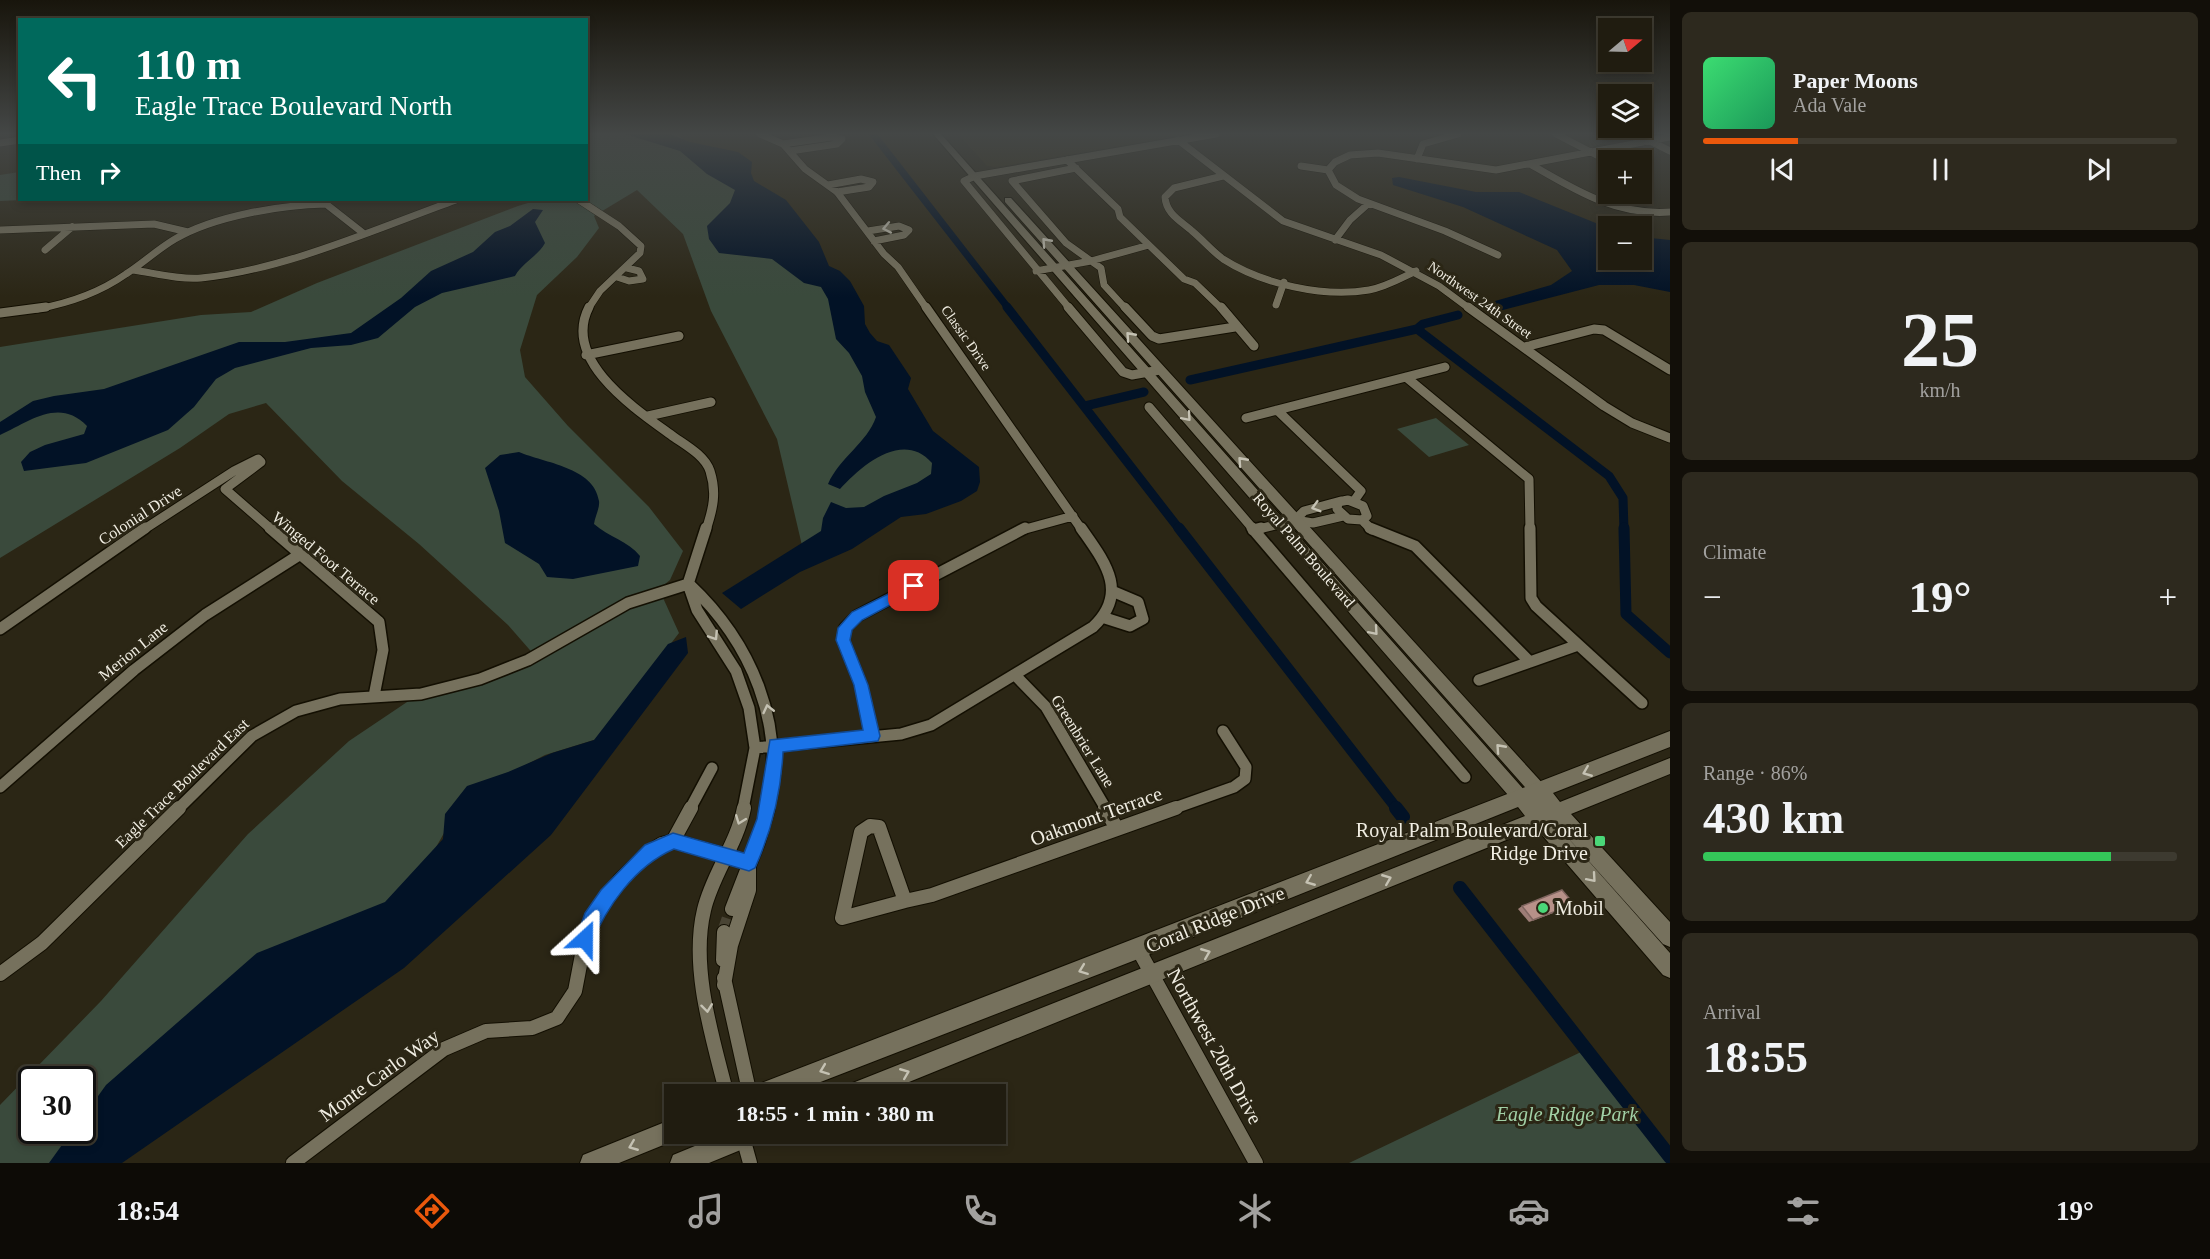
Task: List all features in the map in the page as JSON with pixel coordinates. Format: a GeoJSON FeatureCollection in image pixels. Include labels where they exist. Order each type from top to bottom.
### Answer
{"type":"FeatureCollection","features":[{"type":"Feature","properties":{"kind":"main road","name":"Coral Ridge Drive"},"geometry":{"type":"LineString","coordinates":[[788,1084],[1138,949],[1670,739]]}},
{"type":"Feature","properties":{"kind":"main road","name":"Coral Ridge Drive"},"geometry":{"type":"LineString","coordinates":[[878,1084],[1670,766]]}},
{"type":"Feature","properties":{"kind":"main road","name":"Royal Palm Boulevard"},"geometry":{"type":"LineString","coordinates":[[1530,795],[1670,937]]}},
{"type":"Feature","properties":{"kind":"main road","name":"Royal Palm Boulevard"},"geometry":{"type":"LineString","coordinates":[[1548,815],[1670,968]]}},
{"type":"Feature","properties":{"kind":"main road"},"geometry":{"type":"LineString","coordinates":[[591,1163],[664,1133]]}},
{"type":"Feature","properties":{"kind":"main road"},"geometry":{"type":"LineString","coordinates":[[681,1163],[725,1144]]}},
{"type":"Feature","properties":{"kind":"street","name":"Classic Drive"},"geometry":{"type":"LineString","coordinates":[[832,188],[898,267],[1104,561],[1111,577],[1112,591],[1105,618]]}},
{"type":"Feature","properties":{"kind":"street"},"geometry":{"type":"LineString","coordinates":[[837,192],[861,188]]}},
{"type":"Feature","properties":{"kind":"street"},"geometry":{"type":"LineString","coordinates":[[967,188],[1123,372],[1132,375],[1154,372]]}},
{"type":"Feature","properties":{"kind":"street","name":"Royal Palm Boulevard"},"geometry":{"type":"LineString","coordinates":[[987,188],[1061,266]]}},
{"type":"Feature","properties":{"kind":"street","name":"Royal Palm Boulevard"},"geometry":{"type":"LineString","coordinates":[[997,188],[1154,372],[1530,795]]}},
{"type":"Feature","properties":{"kind":"street"},"geometry":{"type":"LineString","coordinates":[[1018,188],[1066,243],[1101,268],[1104,285],[1155,338],[1166,340],[1235,327]]}},
{"type":"Feature","properties":{"kind":"street"},"geometry":{"type":"LineString","coordinates":[[1097,188],[1118,209],[1120,217],[1184,279],[1195,283],[1203,290],[1233,320],[1235,327],[1254,346]]}},
{"type":"Feature","properties":{"kind":"street"},"geometry":{"type":"LineString","coordinates":[[1174,188],[1164,197],[1165,206],[1170,212],[1224,260],[1250,272],[1284,282],[1335,292],[1384,286],[1416,271]]}},
{"type":"Feature","properties":{"kind":"street","name":"Northwest 24th Street"},"geometry":{"type":"LineString","coordinates":[[1239,188],[1283,221],[1381,255],[1416,271],[1525,347],[1604,406],[1632,423],[1670,438]]}},
{"type":"Feature","properties":{"kind":"street"},"geometry":{"type":"LineString","coordinates":[[1342,188],[1368,204],[1445,231],[1498,255]]}},
{"type":"Feature","properties":{"kind":"street"},"geometry":{"type":"LineString","coordinates":[[1572,188],[1593,200],[1631,210],[1670,212]]}},
{"type":"Feature","properties":{"kind":"street"},"geometry":{"type":"LineString","coordinates":[[133,270],[200,278],[303,255],[451,201]]}},
{"type":"Feature","properties":{"kind":"street"},"geometry":{"type":"LineString","coordinates":[[583,202],[619,226],[641,246],[640,253],[627,268],[598,293],[583,319],[580,337],[586,355],[594,368],[648,416],[702,458],[710,470],[715,486],[715,502],[688,584],[697,610],[736,671],[748,708],[755,748],[742,816],[704,910],[700,952],[708,1019],[725,1084]]}},
{"type":"Feature","properties":{"kind":"street"},"geometry":{"type":"LineString","coordinates":[[0,314],[50,307],[82,298],[115,282],[188,232],[220,221],[318,203],[332,207],[363,233]]}},
{"type":"Feature","properties":{"kind":"street"},"geometry":{"type":"LineString","coordinates":[[1335,240],[1350,220],[1368,204]]}},
{"type":"Feature","properties":{"kind":"street"},"geometry":{"type":"LineString","coordinates":[[0,230],[154,224],[188,232]]}},
{"type":"Feature","properties":{"kind":"street"},"geometry":{"type":"LineString","coordinates":[[45,250],[72,226]]}},
{"type":"Feature","properties":{"kind":"street"},"geometry":{"type":"LineString","coordinates":[[868,231],[899,226],[909,230],[904,235],[874,241]]}},
{"type":"Feature","properties":{"kind":"street"},"geometry":{"type":"LineString","coordinates":[[1036,271],[1091,261],[1149,245]]}},
{"type":"Feature","properties":{"kind":"street"},"geometry":{"type":"LineString","coordinates":[[617,277],[629,281],[642,279],[639,271],[627,268]]}},
{"type":"Feature","properties":{"kind":"street"},"geometry":{"type":"LineString","coordinates":[[1276,305],[1284,282]]}},
{"type":"Feature","properties":{"kind":"street"},"geometry":{"type":"LineString","coordinates":[[1604,319],[1604,330]]}},
{"type":"Feature","properties":{"kind":"street"},"geometry":{"type":"LineString","coordinates":[[1525,347],[1594,329],[1604,330],[1670,370]]}},
{"type":"Feature","properties":{"kind":"street"},"geometry":{"type":"LineString","coordinates":[[586,355],[679,336]]}},
{"type":"Feature","properties":{"kind":"street"},"geometry":{"type":"LineString","coordinates":[[1246,418],[1445,367]]}},
{"type":"Feature","properties":{"kind":"street"},"geometry":{"type":"LineString","coordinates":[[1406,377],[1529,479],[1531,598],[1536,606],[1642,704]]}},
{"type":"Feature","properties":{"kind":"street"},"geometry":{"type":"LineString","coordinates":[[648,416],[711,402]]}},
{"type":"Feature","properties":{"kind":"street"},"geometry":{"type":"LineString","coordinates":[[1149,407],[1465,777]]}},
{"type":"Feature","properties":{"kind":"street"},"geometry":{"type":"LineString","coordinates":[[1277,410],[1361,491],[1353,501]]}},
{"type":"Feature","properties":{"kind":"street","name":"Colonial Drive"},"geometry":{"type":"LineString","coordinates":[[0,629],[120,544],[234,471],[251,461],[258,459],[261,462],[225,489]]}},
{"type":"Feature","properties":{"kind":"street","name":"Winged Foot Terrace"},"geometry":{"type":"LineString","coordinates":[[225,489],[379,622],[385,638],[384,657],[374,696]]}},
{"type":"Feature","properties":{"kind":"street"},"geometry":{"type":"LineString","coordinates":[[1341,500],[1336,505],[1343,516]]}},
{"type":"Feature","properties":{"kind":"street"},"geometry":{"type":"LineString","coordinates":[[1288,522],[1304,511],[1341,500],[1353,501],[1363,506],[1367,512],[1362,520]]}},
{"type":"Feature","properties":{"kind":"street"},"geometry":{"type":"LineString","coordinates":[[872,736],[861,685],[843,640],[845,628],[857,616],[1028,527],[1072,516]]}},
{"type":"Feature","properties":{"kind":"street"},"geometry":{"type":"LineString","coordinates":[[1253,530],[1288,522],[1313,523],[1343,516],[1362,520],[1371,529],[1415,546],[1530,662]]}},
{"type":"Feature","properties":{"kind":"street","name":"Merion Lane"},"geometry":{"type":"LineString","coordinates":[[0,787],[134,670],[205,615],[299,555]]}},
{"type":"Feature","properties":{"kind":"street"},"geometry":{"type":"LineString","coordinates":[[688,584],[710,603],[751,663],[767,701],[776,745],[774,778],[765,819],[732,909]]}},
{"type":"Feature","properties":{"kind":"street","name":"Eagle Trace Boulevard East"},"geometry":{"type":"LineString","coordinates":[[0,974],[42,943],[252,735],[275,718],[302,706],[329,700],[419,694],[502,672],[537,657],[573,633],[636,599],[659,589],[688,584]]}},
{"type":"Feature","properties":{"kind":"street"},"geometry":{"type":"LineString","coordinates":[[755,748],[902,734],[931,724],[1015,675],[1105,618],[1130,626],[1143,619],[1144,612],[1139,602],[1112,591]]}},
{"type":"Feature","properties":{"kind":"street"},"geometry":{"type":"LineString","coordinates":[[1479,680],[1578,645]]}},
{"type":"Feature","properties":{"kind":"street","name":"Greenbrier Lane"},"geometry":{"type":"LineString","coordinates":[[1015,675],[1046,706],[1117,828]]}},
{"type":"Feature","properties":{"kind":"street","name":"Oakmont Terrace"},"geometry":{"type":"LineString","coordinates":[[904,901],[879,827],[870,826],[861,832],[842,918],[932,895],[1234,787],[1245,779],[1246,767],[1222,731]]}},
{"type":"Feature","properties":{"kind":"street"},"geometry":{"type":"LineString","coordinates":[[712,768],[673,841],[749,862]]}},
{"type":"Feature","properties":{"kind":"street","name":"Monte Carlo Way"},"geometry":{"type":"LineString","coordinates":[[293,1163],[444,1049],[466,1037],[488,1031],[533,1028],[554,1021],[572,1003],[580,978],[585,939],[591,919],[629,872],[651,851],[673,841]]}},
{"type":"Feature","properties":{"kind":"street"},"geometry":{"type":"LineString","coordinates":[[724,985],[731,945],[749,890],[749,862]]}},
{"type":"Feature","properties":{"kind":"street"},"geometry":{"type":"LineString","coordinates":[[724,933],[724,985],[747,1084]]}},
{"type":"Feature","properties":{"kind":"street","name":"Northwest 20th Drive"},"geometry":{"type":"LineString","coordinates":[[1138,949],[1256,1163]]}},
{"type":"Feature","properties":{"kind":"street"},"geometry":{"type":"LineString","coordinates":[[747,1144],[750,1163]]}},
{"type":"Feature","properties":{"kind":"green space"},"geometry":{"type":"Polygon","coordinates":[[[0,188],[18,188],[18,200],[0,201],[0,188]]]}},
{"type":"Feature","properties":{"kind":"green space"},"geometry":{"type":"Polygon","coordinates":[[[588,188],[747,188],[787,218],[946,482],[804,554],[777,439],[711,311],[683,234],[637,190],[594,216],[599,228],[577,257],[537,295],[520,350],[525,377],[568,426],[649,507],[683,551],[670,580],[659,589],[679,633],[597,739],[545,755],[504,776],[470,787],[391,927],[89,1163],[0,1163],[0,1105],[18,1086],[18,1144],[96,1144],[96,1066],[38,1066],[101,1001],[248,834],[349,741],[413,698],[536,657],[508,625],[419,544],[342,481],[266,403],[229,414],[180,448],[0,558],[0,347],[201,315],[251,312],[317,283],[518,206],[535,201],[588,201],[588,188]]]}},
{"type":"Feature","properties":{"kind":"green space"},"geometry":{"type":"Polygon","coordinates":[[[1436,418],[1469,445],[1429,457],[1397,429],[1436,418]]]}},
{"type":"Feature","properties":{"kind":"green space","name":"Eagle Ridge Park"},"geometry":{"type":"Polygon","coordinates":[[[1581,1052],[1668,1163],[1349,1163],[1581,1052]]]}},
{"type":"Feature","properties":{"kind":"water"},"geometry":{"type":"Polygon","coordinates":[[[732,188],[766,188],[786,200],[819,242],[829,266],[840,271],[850,281],[864,306],[865,324],[877,341],[889,345],[911,378],[908,389],[933,431],[979,467],[980,482],[977,491],[961,501],[926,514],[901,517],[852,549],[800,572],[741,609],[722,593],[821,531],[823,518],[831,502],[846,508],[864,507],[917,483],[931,474],[932,463],[921,454],[908,450],[896,450],[871,462],[840,489],[828,484],[839,466],[866,435],[876,417],[865,392],[862,376],[849,353],[836,339],[828,299],[821,287],[804,283],[772,259],[719,253],[709,239],[707,226],[730,203],[735,190],[732,188]]]}},
{"type":"Feature","properties":{"kind":"water"},"geometry":{"type":"Polygon","coordinates":[[[1403,188],[1519,192],[1598,224],[1598,270],[1652,270],[1652,238],[1670,240],[1670,292],[1634,285],[1599,285],[1499,311],[1488,303],[1551,285],[1572,271],[1557,250],[1463,207],[1403,188]]]}},
{"type":"Feature","properties":{"kind":"water"},"geometry":{"type":"Polygon","coordinates":[[[533,209],[543,210],[535,222],[545,243],[515,276],[442,293],[415,307],[378,338],[351,345],[311,348],[235,368],[216,379],[194,407],[168,430],[86,463],[24,471],[21,462],[30,452],[45,445],[84,434],[87,426],[66,413],[55,413],[33,419],[0,435],[0,422],[33,401],[104,389],[239,342],[285,342],[351,333],[401,298],[431,271],[473,252],[495,232],[510,226],[533,209]]]}},
{"type":"Feature","properties":{"kind":"water"},"geometry":{"type":"Polygon","coordinates":[[[519,452],[578,473],[588,481],[599,501],[594,524],[635,551],[640,556],[638,566],[573,579],[547,577],[539,564],[505,543],[499,511],[485,468],[500,455],[519,452]]]}},
{"type":"Feature","properties":{"kind":"water"},"geometry":{"type":"Polygon","coordinates":[[[686,637],[688,653],[551,835],[404,968],[122,1163],[49,1163],[63,1144],[96,1144],[96,1099],[106,1085],[257,953],[385,902],[443,839],[445,814],[467,786],[552,753],[594,740],[668,644],[686,637]]]}},
{"type":"Feature","properties":{"kind":"building","name":"Mobil"},"geometry":{"type":"Polygon","coordinates":[[[1562,890],[1574,904],[1533,920],[1522,906],[1562,890]]]}},
{"type":"Feature","properties":{"kind":"waterway"},"geometry":{"type":"LineString","coordinates":[[915,188],[1009,309]]}},
{"type":"Feature","properties":{"kind":"waterway"},"geometry":{"type":"LineString","coordinates":[[1007,307],[1180,530]]}},
{"type":"Feature","properties":{"kind":"waterway"},"geometry":{"type":"LineString","coordinates":[[1417,329],[1423,324],[1458,315]]}},
{"type":"Feature","properties":{"kind":"waterway"},"geometry":{"type":"LineString","coordinates":[[1190,380],[1417,329]]}},
{"type":"Feature","properties":{"kind":"waterway"},"geometry":{"type":"LineString","coordinates":[[1417,329],[1609,476],[1623,498],[1624,530]]}},
{"type":"Feature","properties":{"kind":"waterway"},"geometry":{"type":"LineString","coordinates":[[1085,406],[1144,392]]}},
{"type":"Feature","properties":{"kind":"waterway"},"geometry":{"type":"LineString","coordinates":[[1179,528],[1397,809]]}},
{"type":"Feature","properties":{"kind":"waterway"},"geometry":{"type":"LineString","coordinates":[[1624,528],[1626,614],[1670,653]]}},
{"type":"Feature","properties":{"kind":"waterway"},"geometry":{"type":"LineString","coordinates":[[1396,808],[1403,817]]}},
{"type":"Feature","properties":{"kind":"waterway"},"geometry":{"type":"LineString","coordinates":[[1460,888],[1670,1157]]}},
{"type":"Feature","properties":{"kind":"tunnel"},"geometry":{"type":"LineString","coordinates":[[724,932],[732,909]]}},
{"type":"Feature","properties":{"kind":"place","name":"Royal Palm Boulevard/Coral Ridge Drive"},"geometry":{"type":"Point","coordinates":[1600,841]}},
{"type":"Feature","properties":{"kind":"place","name":"Mobil"},"geometry":{"type":"Point","coordinates":[1543,908]}},
{"type":"Feature","properties":{"kind":"route"},"geometry":{"type":"LineString","coordinates":[[585,939],[591,919],[607,896],[651,851],[673,841],[749,862],[765,819],[774,778],[776,745],[872,736],[861,685],[843,640],[845,628],[857,616],[914,586]]}}]}
